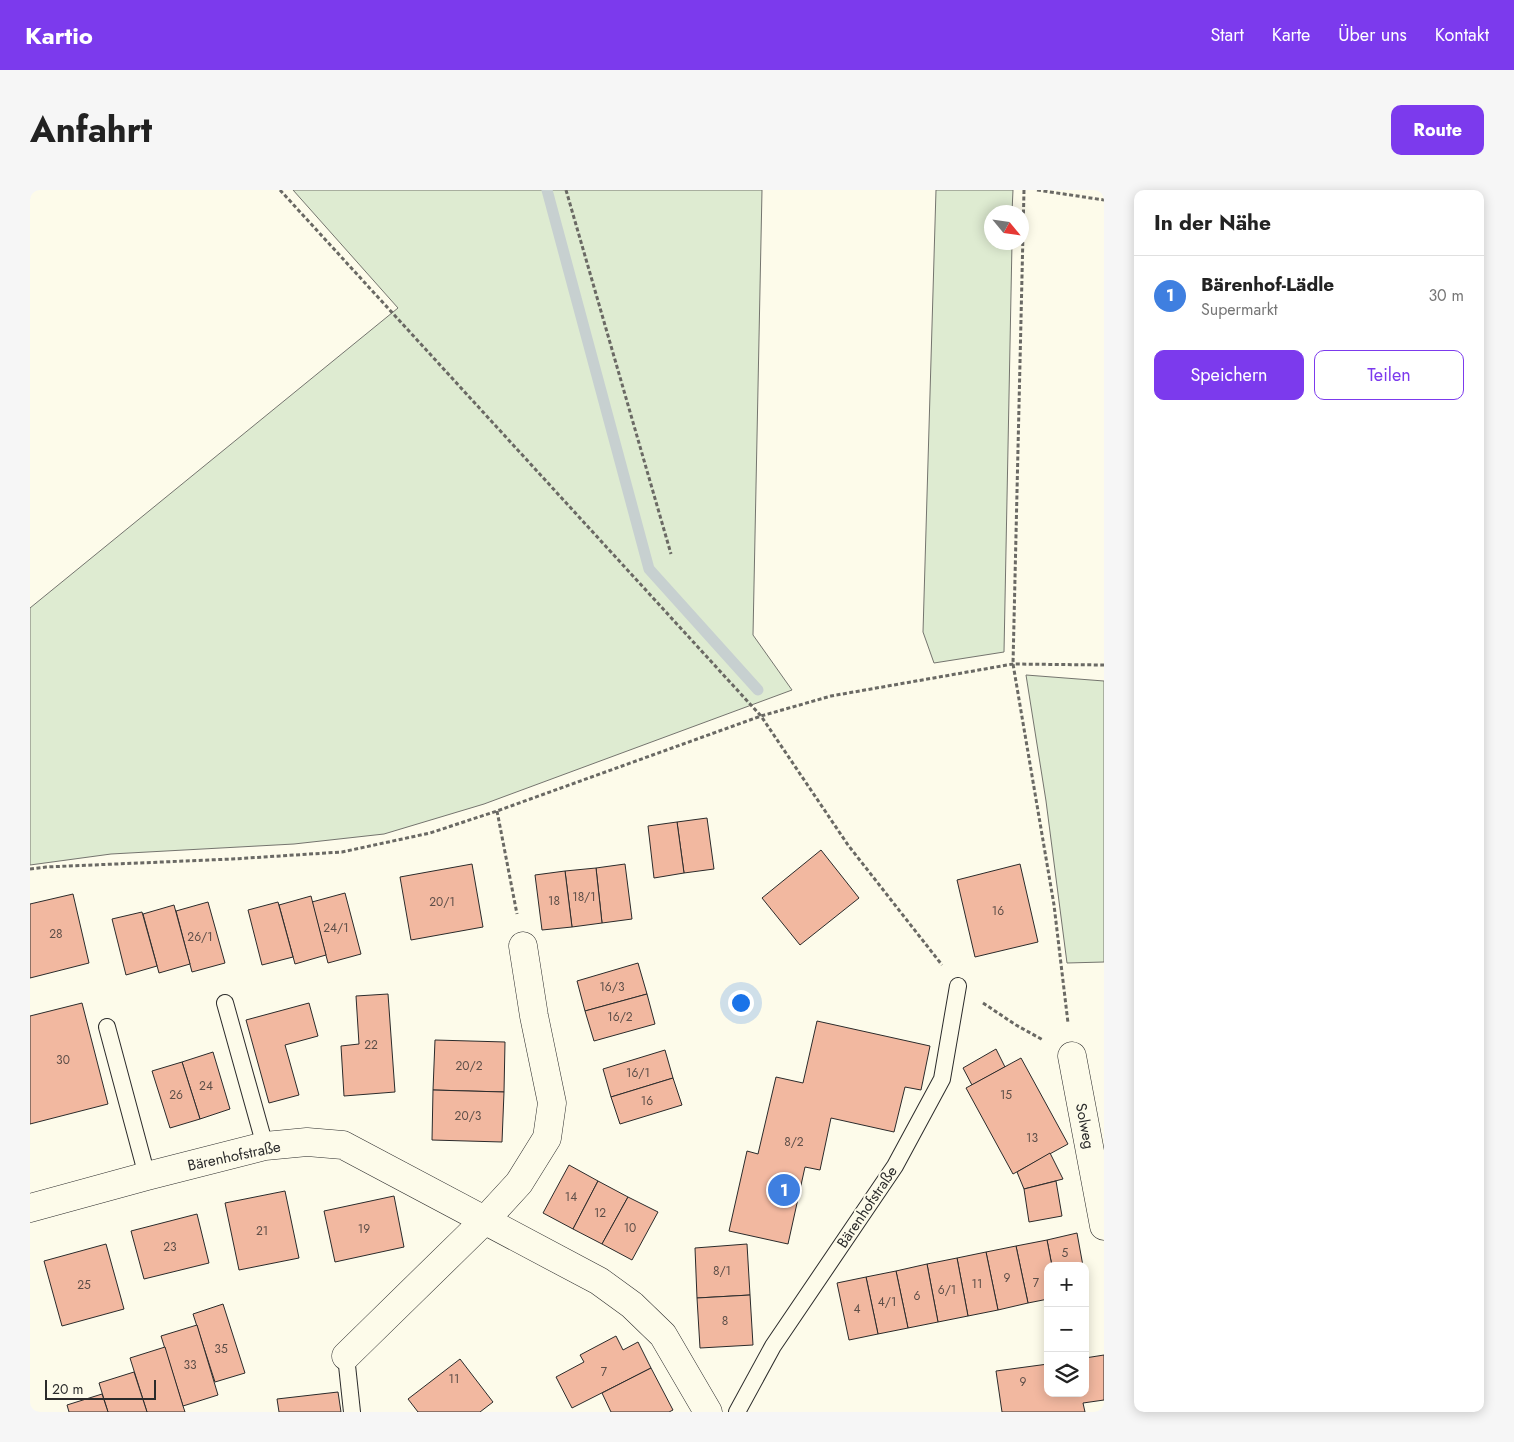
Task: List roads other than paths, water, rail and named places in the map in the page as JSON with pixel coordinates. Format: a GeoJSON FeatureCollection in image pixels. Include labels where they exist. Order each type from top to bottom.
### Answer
{"type":"FeatureCollection","features":[{"type":"Feature","properties":{"kind":"street"},"geometry":{"type":"LineString","coordinates":[[346,1356],[485,1220],[519,1183],[547,1138],[552,1103],[534,1016],[523,946]]}},
{"type":"Feature","properties":{"kind":"street","name":"Solweg"},"geometry":{"type":"LineString","coordinates":[[1072,1056],[1104,1226]]}},
{"type":"Feature","properties":{"kind":"street","name":"Bärenhofstraße"},"geometry":{"type":"LineString","coordinates":[[30,1208],[265,1146],[307,1142],[342,1145],[599,1281],[632,1305],[663,1335],[708,1412]]}},
{"type":"Feature","properties":{"kind":"lane","name":"Bärenhofstraße"},"geometry":{"type":"LineString","coordinates":[[737,1412],[773,1346],[895,1166],[942,1079],[958,986]]}},
{"type":"Feature","properties":{"kind":"lane"},"geometry":{"type":"LineString","coordinates":[[225,1003],[265,1146]]}},
{"type":"Feature","properties":{"kind":"lane"},"geometry":{"type":"LineString","coordinates":[[107,1027],[147,1176]]}},
{"type":"Feature","properties":{"kind":"lane"},"geometry":{"type":"LineString","coordinates":[[346,1356],[352,1412]]}},
{"type":"Feature","properties":{"kind":"waterway"},"geometry":{"type":"LineString","coordinates":[[547,190],[649,569],[758,690]]}},
{"type":"Feature","properties":{"kind":"place","name":"Bärenhof-Lädle"},"geometry":{"type":"Point","coordinates":[784,1190]}}]}
